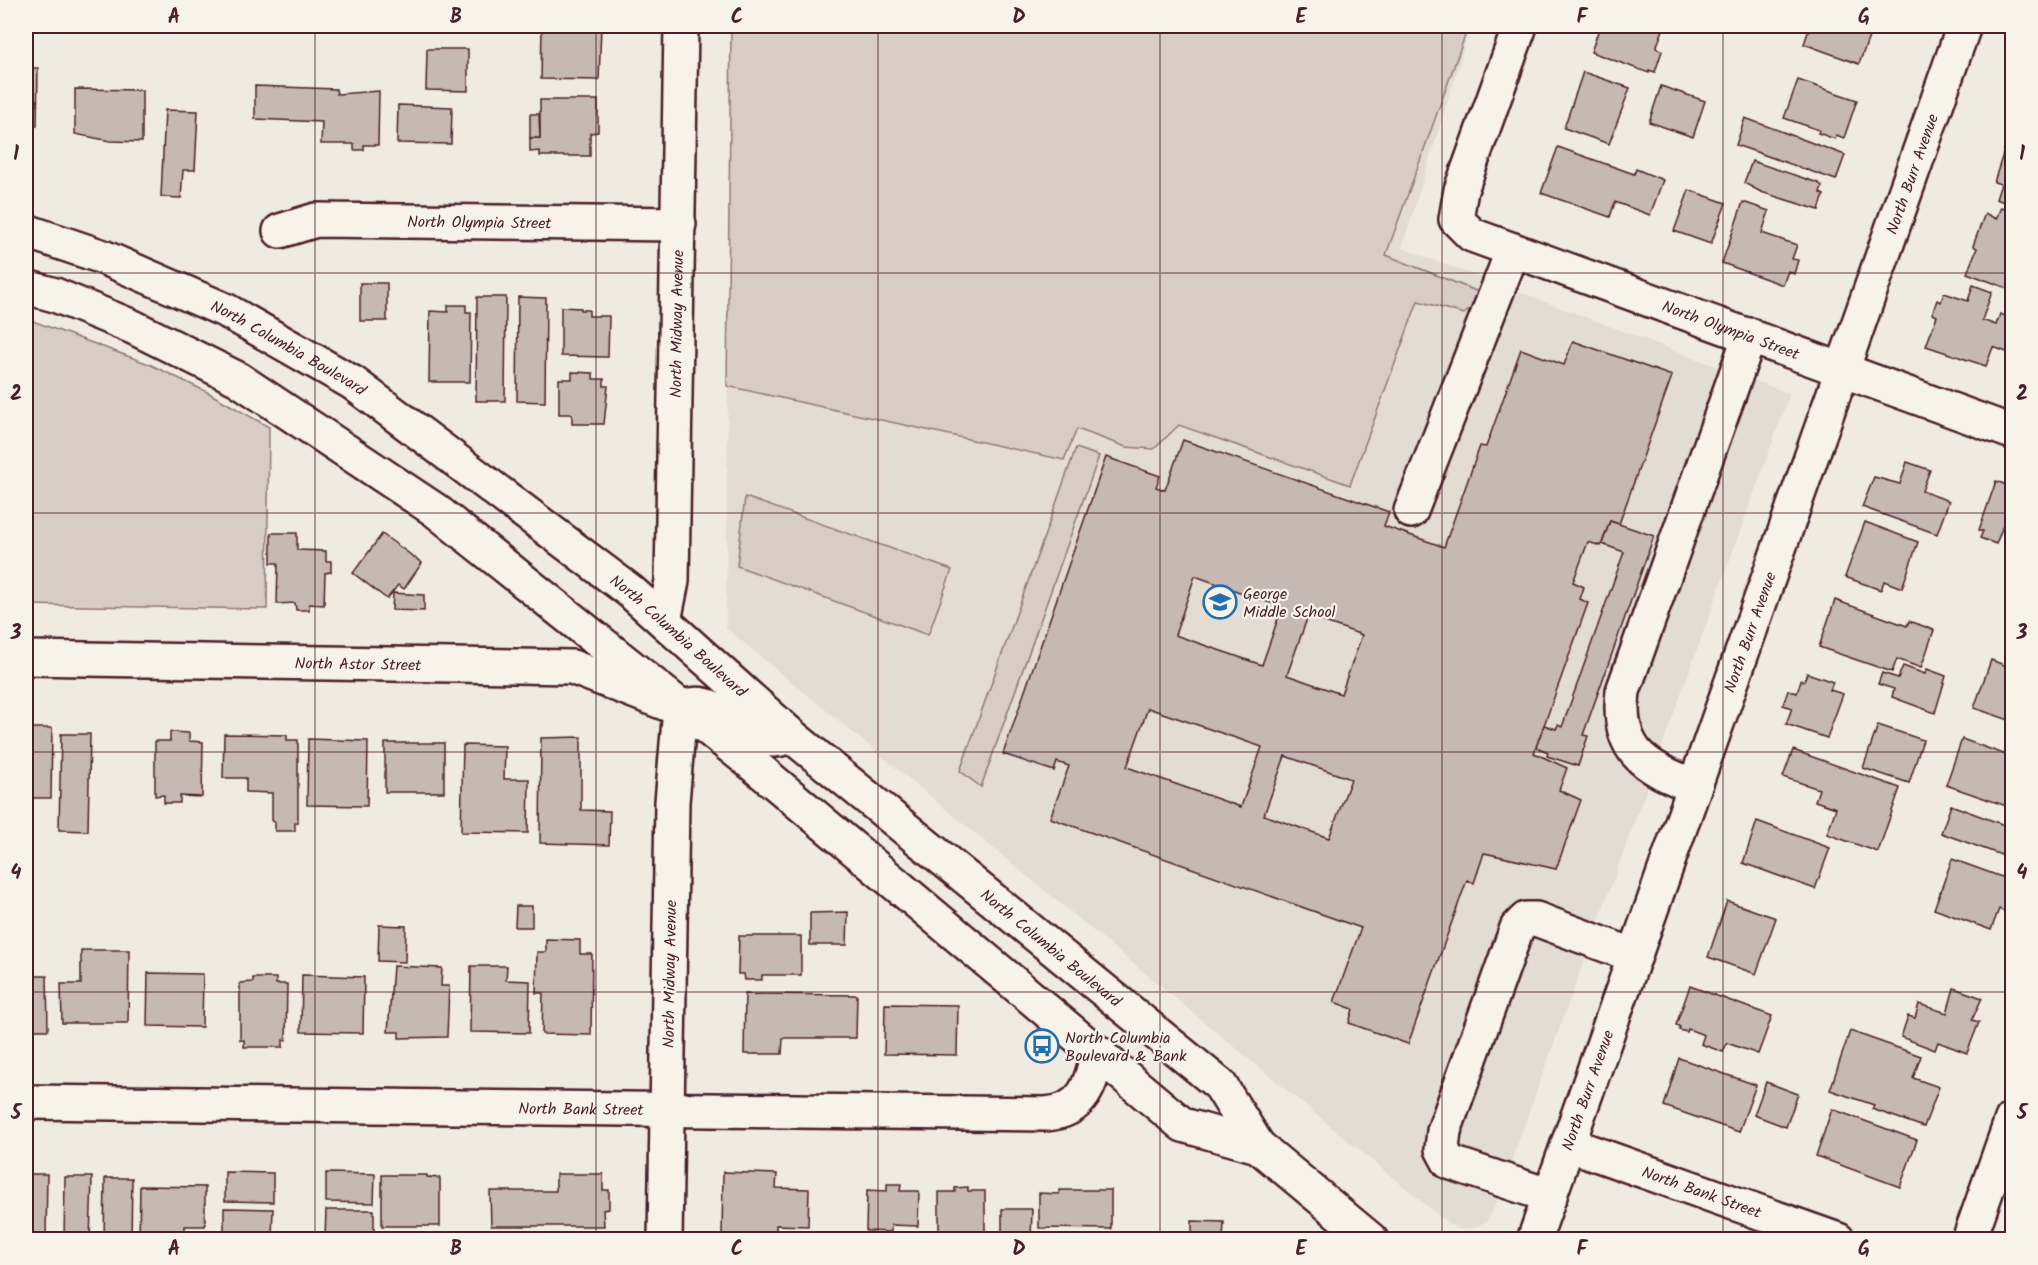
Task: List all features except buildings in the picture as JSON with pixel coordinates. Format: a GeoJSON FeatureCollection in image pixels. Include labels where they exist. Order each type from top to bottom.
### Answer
{"type":"FeatureCollection","features":[{"type":"Feature","properties":{"kind":"street","name":"North Midway Avenue"},"geometry":{"type":"LineString","coordinates":[[664,621],[672,581],[681,26]]}},
{"type":"Feature","properties":{"kind":"street","name":"North Olympia Street"},"geometry":{"type":"LineString","coordinates":[[1520,26],[1461,190],[1456,219],[1472,235],[2013,432]]}},
{"type":"Feature","properties":{"kind":"street","name":"North Burr Avenue"},"geometry":{"type":"LineString","coordinates":[[1534,1239],[1964,26]]}},
{"type":"Feature","properties":{"kind":"street","name":"North Olympia Street"},"geometry":{"type":"LineString","coordinates":[[280,231],[316,220],[679,224]]}},
{"type":"Feature","properties":{"kind":"street","name":"North Columbia Boulevard"},"geometry":{"type":"LineString","coordinates":[[26,231],[103,257],[227,311],[353,383],[562,538],[664,621],[793,737],[1220,1085],[1258,1146],[1371,1239]]}},
{"type":"Feature","properties":{"kind":"street"},"geometry":{"type":"LineString","coordinates":[[1412,511],[1513,249]]}},
{"type":"Feature","properties":{"kind":"street","name":"North Columbia Boulevard"},"geometry":{"type":"LineString","coordinates":[[26,287],[133,327],[238,379],[435,510],[680,709],[755,766],[1183,1125],[1258,1146]]}},
{"type":"Feature","properties":{"kind":"street"},"geometry":{"type":"LineString","coordinates":[[1695,786],[1647,765],[1633,750],[1624,732],[1620,711],[1623,691],[1750,335]]}},
{"type":"Feature","properties":{"kind":"street","name":"North Astor Street"},"geometry":{"type":"LineString","coordinates":[[26,658],[572,667],[680,709]]}},
{"type":"Feature","properties":{"kind":"street"},"geometry":{"type":"LineString","coordinates":[[680,709],[694,703],[714,708],[772,740],[793,737]]}},
{"type":"Feature","properties":{"kind":"street","name":"North Midway Avenue"},"geometry":{"type":"LineString","coordinates":[[665,1239],[672,802],[680,709]]}},
{"type":"Feature","properties":{"kind":"street"},"geometry":{"type":"LineString","coordinates":[[1550,1196],[1449,1162],[1442,1149],[1444,1131],[1517,928],[1526,919],[1536,919],[1635,956]]}},
{"type":"Feature","properties":{"kind":"street","name":"North Bank Street"},"geometry":{"type":"LineString","coordinates":[[26,1102],[667,1111],[1054,1113],[1062,1112],[1078,1102],[1087,1090],[1098,1052]]}},
{"type":"Feature","properties":{"kind":"street"},"geometry":{"type":"LineString","coordinates":[[1969,1239],[2013,1119]]}},
{"type":"Feature","properties":{"kind":"street","name":"North Bank Street"},"geometry":{"type":"LineString","coordinates":[[1568,1144],[1838,1239]]}},
{"type":"Feature","properties":{"kind":"shaded area","name":"George Middle School"},"geometry":{"type":"Polygon","coordinates":[[[731,26],[1217,26],[1470,29],[1402,248],[1790,394],[1496,1203],[1487,1221],[1474,1228],[1461,1230],[1449,1224],[726,628],[731,26]]]}},
{"type":"Feature","properties":{"kind":"shaded area"},"geometry":{"type":"Polygon","coordinates":[[[731,26],[1156,26],[1467,30],[1386,255],[1481,293],[1473,307],[1464,314],[1418,301],[1350,485],[1179,425],[1154,449],[1126,447],[1077,429],[1064,460],[727,386],[731,26]]]}},
{"type":"Feature","properties":{"kind":"shaded area"},"geometry":{"type":"Polygon","coordinates":[[[30,320],[149,364],[207,392],[269,427],[267,609],[27,605],[30,320]]]}},
{"type":"Feature","properties":{"kind":"shaded area"},"geometry":{"type":"Polygon","coordinates":[[[1076,448],[1099,456],[981,787],[960,771],[1076,448]]]}},
{"type":"Feature","properties":{"kind":"shaded area"},"geometry":{"type":"Polygon","coordinates":[[[745,497],[952,570],[928,635],[737,566],[745,497]]]}},
{"type":"Feature","properties":{"kind":"place","name":"George Middle School"},"geometry":{"type":"Point","coordinates":[1220,602]}},
{"type":"Feature","properties":{"kind":"place","name":"North Columbia Boulevard & Bank"},"geometry":{"type":"Point","coordinates":[1042,1046]}}]}
